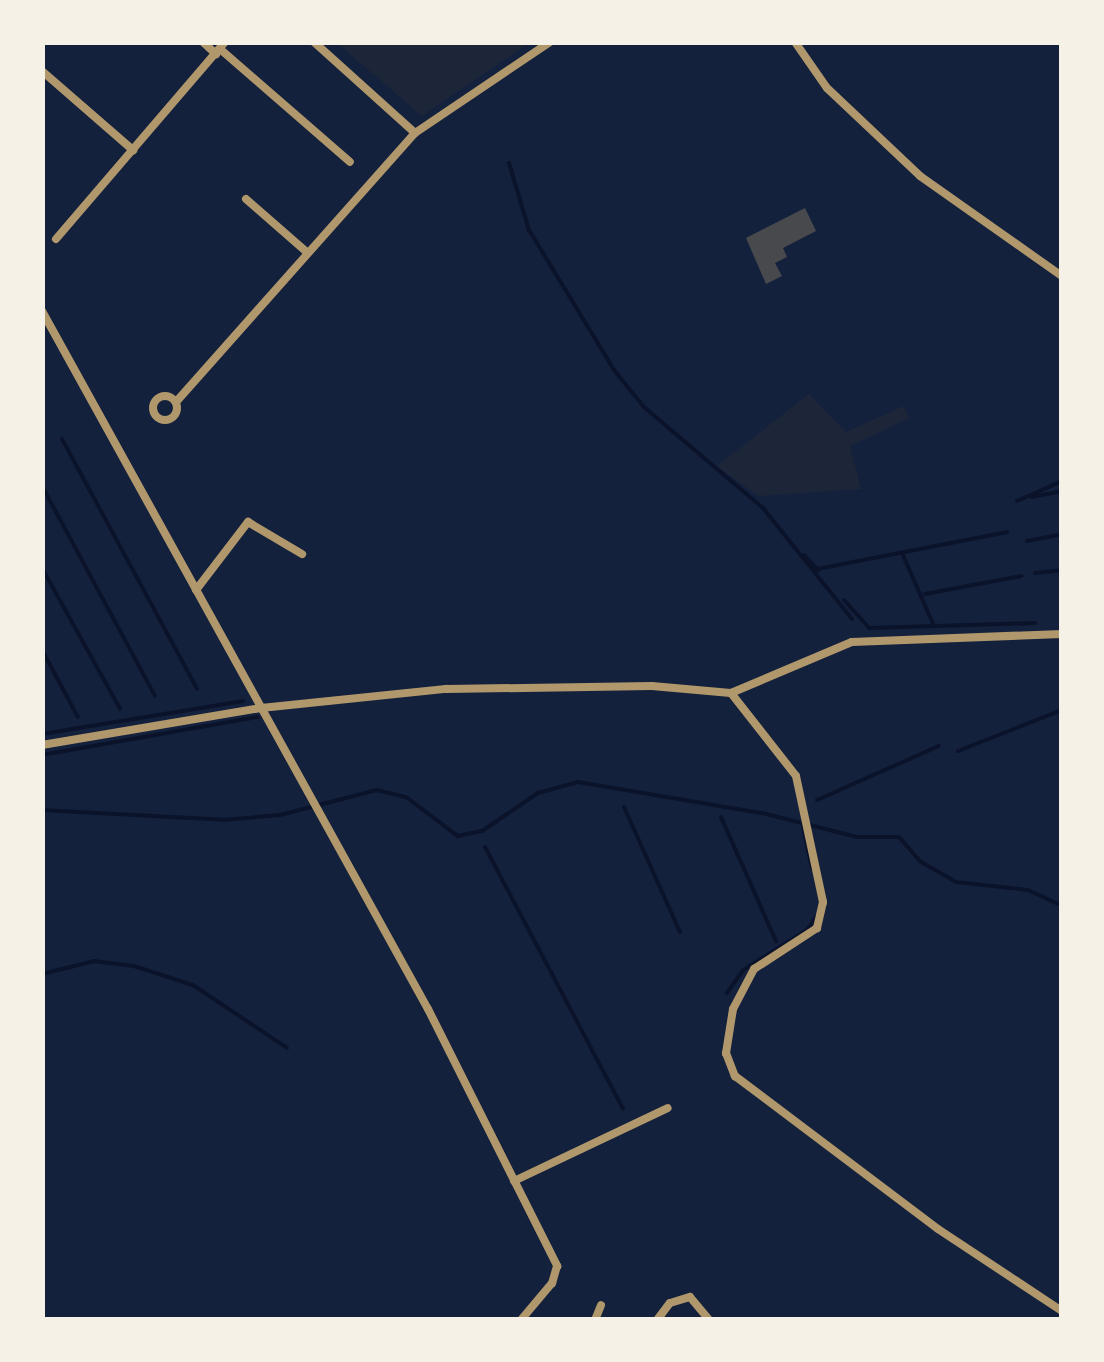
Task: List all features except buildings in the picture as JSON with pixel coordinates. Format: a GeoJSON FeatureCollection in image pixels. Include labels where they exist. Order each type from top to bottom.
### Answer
{"type":"FeatureCollection","features":[{"type":"Feature","properties":{"kind":"street"},"geometry":{"type":"LineString","coordinates":[[203,42],[220,48],[350,162]]}},
{"type":"Feature","properties":{"kind":"street"},"geometry":{"type":"LineString","coordinates":[[314,42],[415,133]]}},
{"type":"Feature","properties":{"kind":"street"},"geometry":{"type":"LineString","coordinates":[[176,402],[415,133],[550,42]]}},
{"type":"Feature","properties":{"kind":"street"},"geometry":{"type":"LineString","coordinates":[[795,42],[828,88],[920,176],[1062,276]]}},
{"type":"Feature","properties":{"kind":"street"},"geometry":{"type":"LineString","coordinates":[[56,239],[220,48]]}},
{"type":"Feature","properties":{"kind":"street"},"geometry":{"type":"LineString","coordinates":[[42,71],[133,150]]}},
{"type":"Feature","properties":{"kind":"street"},"geometry":{"type":"LineString","coordinates":[[246,199],[308,254]]}},
{"type":"Feature","properties":{"kind":"street"},"geometry":{"type":"LineString","coordinates":[[42,310],[428,1009],[557,1266],[552,1283],[521,1320]]}},
{"type":"Feature","properties":{"kind":"street"},"geometry":{"type":"LineString","coordinates":[[196,590],[248,522],[302,554]]}},
{"type":"Feature","properties":{"kind":"street"},"geometry":{"type":"LineString","coordinates":[[42,745],[261,708],[446,690],[652,686],[731,693],[852,642],[1062,634]]}},
{"type":"Feature","properties":{"kind":"street"},"geometry":{"type":"LineString","coordinates":[[731,693],[796,776],[823,902],[818,928],[754,968],[732,1009],[726,1054],[735,1076],[938,1229],[1062,1311]]}},
{"type":"Feature","properties":{"kind":"street"},"geometry":{"type":"LineString","coordinates":[[514,1182],[668,1108]]}},
{"type":"Feature","properties":{"kind":"street"},"geometry":{"type":"LineString","coordinates":[[657,1320],[670,1303],[690,1297],[709,1320]]}},
{"type":"Feature","properties":{"kind":"street"},"geometry":{"type":"LineString","coordinates":[[595,1320],[601,1305]]}},
{"type":"Feature","properties":{"kind":"shaded area"},"geometry":{"type":"Polygon","coordinates":[[[337,43],[529,43],[422,116],[337,43]]]}},
{"type":"Feature","properties":{"kind":"shaded area"},"geometry":{"type":"Polygon","coordinates":[[[809,394],[846,432],[904,406],[909,418],[850,446],[861,489],[758,496],[717,466],[809,394]]]}},
{"type":"Feature","properties":{"kind":"waterway"},"geometry":{"type":"LineString","coordinates":[[509,163],[529,230],[614,370],[644,407],[763,508],[852,619]]}},
{"type":"Feature","properties":{"kind":"waterway"},"geometry":{"type":"LineString","coordinates":[[62,439],[197,689]]}},
{"type":"Feature","properties":{"kind":"waterway"},"geometry":{"type":"LineString","coordinates":[[1017,501],[1062,481]]}},
{"type":"Feature","properties":{"kind":"waterway"},"geometry":{"type":"LineString","coordinates":[[42,486],[155,696]]}},
{"type":"Feature","properties":{"kind":"waterway"},"geometry":{"type":"LineString","coordinates":[[1032,497],[1062,491]]}},
{"type":"Feature","properties":{"kind":"waterway"},"geometry":{"type":"LineString","coordinates":[[817,569],[1007,532]]}},
{"type":"Feature","properties":{"kind":"waterway"},"geometry":{"type":"LineString","coordinates":[[1027,541],[1062,534]]}},
{"type":"Feature","properties":{"kind":"waterway"},"geometry":{"type":"LineString","coordinates":[[902,553],[934,626]]}},
{"type":"Feature","properties":{"kind":"waterway"},"geometry":{"type":"LineString","coordinates":[[804,555],[818,570]]}},
{"type":"Feature","properties":{"kind":"waterway"},"geometry":{"type":"LineString","coordinates":[[42,568],[120,709]]}},
{"type":"Feature","properties":{"kind":"waterway"},"geometry":{"type":"LineString","coordinates":[[1035,573],[1062,570]]}},
{"type":"Feature","properties":{"kind":"waterway"},"geometry":{"type":"LineString","coordinates":[[925,594],[1021,576]]}},
{"type":"Feature","properties":{"kind":"waterway"},"geometry":{"type":"LineString","coordinates":[[844,600],[869,628],[1035,623]]}},
{"type":"Feature","properties":{"kind":"waterway"},"geometry":{"type":"LineString","coordinates":[[42,650],[78,717]]}},
{"type":"Feature","properties":{"kind":"waterway"},"geometry":{"type":"LineString","coordinates":[[42,734],[243,701]]}},
{"type":"Feature","properties":{"kind":"waterway"},"geometry":{"type":"LineString","coordinates":[[958,751],[1062,710]]}},
{"type":"Feature","properties":{"kind":"waterway"},"geometry":{"type":"LineString","coordinates":[[42,755],[258,717]]}},
{"type":"Feature","properties":{"kind":"waterway"},"geometry":{"type":"LineString","coordinates":[[817,800],[939,746]]}},
{"type":"Feature","properties":{"kind":"waterway"},"geometry":{"type":"LineString","coordinates":[[42,810],[224,820],[280,815],[377,790],[406,797],[458,836],[482,831],[538,793],[578,782],[762,813],[857,837],[899,837],[921,862],[956,882],[1028,890],[1062,906]]}},
{"type":"Feature","properties":{"kind":"waterway"},"geometry":{"type":"LineString","coordinates":[[624,807],[680,932]]}},
{"type":"Feature","properties":{"kind":"waterway"},"geometry":{"type":"LineString","coordinates":[[721,817],[776,941]]}},
{"type":"Feature","properties":{"kind":"waterway"},"geometry":{"type":"LineString","coordinates":[[803,827],[812,868]]}},
{"type":"Feature","properties":{"kind":"waterway"},"geometry":{"type":"LineString","coordinates":[[485,847],[623,1109]]}},
{"type":"Feature","properties":{"kind":"waterway"},"geometry":{"type":"LineString","coordinates":[[727,993],[743,970],[807,930],[816,917]]}},
{"type":"Feature","properties":{"kind":"waterway"},"geometry":{"type":"LineString","coordinates":[[42,974],[94,961],[134,966],[193,985],[287,1048]]}}]}
